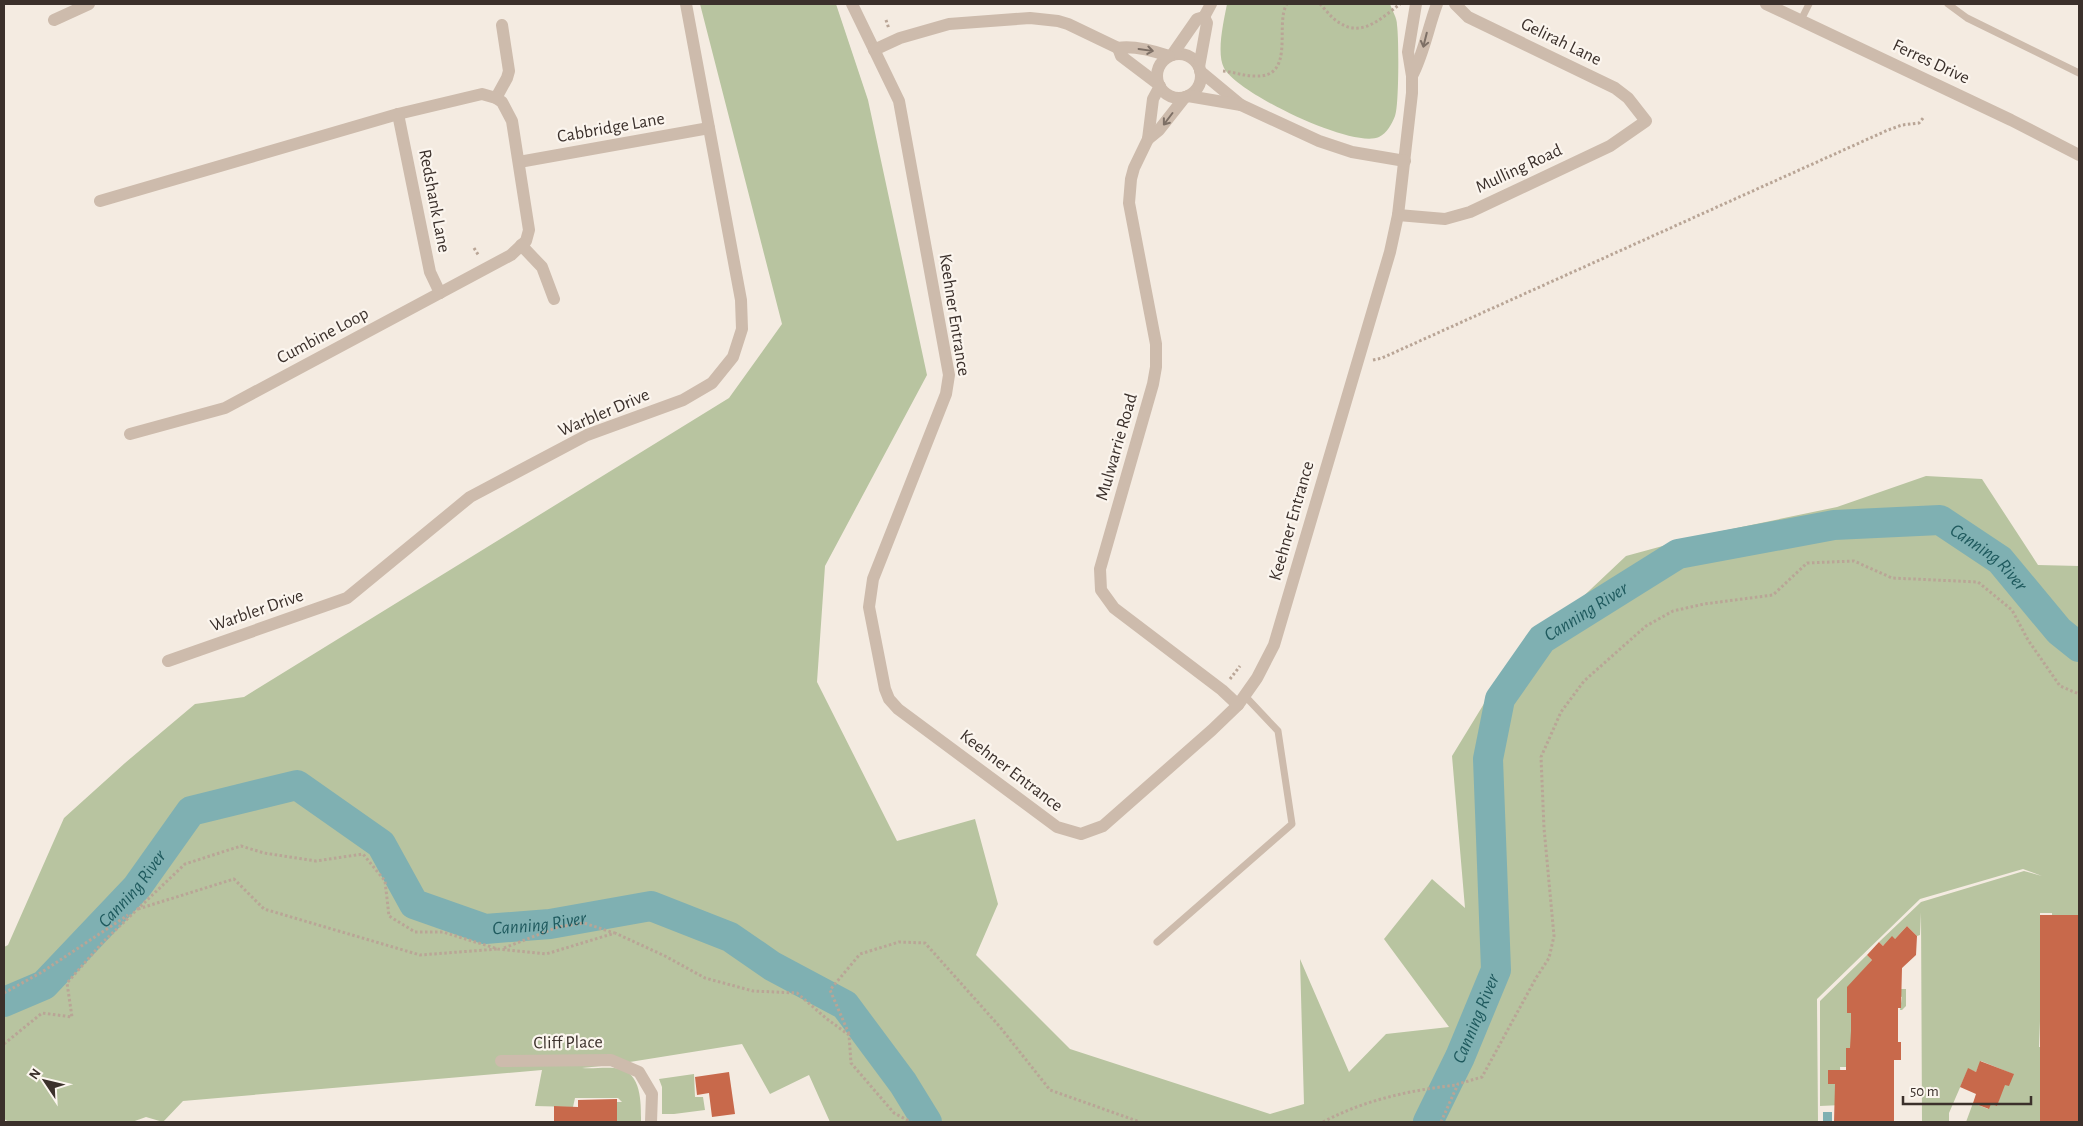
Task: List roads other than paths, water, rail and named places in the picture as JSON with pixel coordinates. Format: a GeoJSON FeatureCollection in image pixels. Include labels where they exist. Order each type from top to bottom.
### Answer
{"type":"FeatureCollection","features":[{"type":"Feature","properties":{"kind":"street"},"geometry":{"type":"LineString","coordinates":[[54,20],[89,4]]}},
{"type":"Feature","properties":{"kind":"street","name":"Warbler Drive"},"geometry":{"type":"LineString","coordinates":[[168,661],[347,598],[470,497],[588,435],[682,400],[712,383],[733,357],[742,329],[741,300],[686,4]]}},
{"type":"Feature","properties":{"kind":"street","name":"Keehner Entrance"},"geometry":{"type":"LineString","coordinates":[[852,4],[899,100],[949,375],[946,394],[873,579],[869,607],[885,688],[889,699],[898,709],[1057,827],[1080,834],[1103,826],[1212,730],[1241,700],[1266,662],[1280,629],[1390,252],[1398,215],[1405,161],[1412,76],[1408,52],[1416,4]]}},
{"type":"Feature","properties":{"kind":"street"},"geometry":{"type":"LineString","coordinates":[[1159,85],[1157,76],[1160,65],[1171,56],[1197,19],[1204,17],[1211,4]]}},
{"type":"Feature","properties":{"kind":"street","name":"Keehner Entrance"},"geometry":{"type":"LineString","coordinates":[[1412,76],[1421,59],[1425,39],[1437,4]]}},
{"type":"Feature","properties":{"kind":"street","name":"Gelirah Lane"},"geometry":{"type":"LineString","coordinates":[[1455,4],[1468,17],[1615,88],[1628,98],[1646,121]]}},
{"type":"Feature","properties":{"kind":"street","name":"Ferres Drive"},"geometry":{"type":"LineString","coordinates":[[1766,4],[1787,8],[1801,20],[2011,120],[2079,155]]}},
{"type":"Feature","properties":{"kind":"street"},"geometry":{"type":"LineString","coordinates":[[1187,97],[1199,86],[1208,23],[1204,17]]}},
{"type":"Feature","properties":{"kind":"street"},"geometry":{"type":"LineString","coordinates":[[874,50],[900,38],[949,24],[1030,18],[1058,21],[1118,48],[1127,46],[1156,51],[1171,56],[1182,54],[1189,56],[1200,69],[1241,105]]}},
{"type":"Feature","properties":{"kind":"street"},"geometry":{"type":"LineString","coordinates":[[496,98],[509,71],[502,25]]}},
{"type":"Feature","properties":{"kind":"street"},"geometry":{"type":"LineString","coordinates":[[1118,48],[1121,56],[1173,98],[1187,97],[1241,105],[1319,141],[1352,152],[1405,161]]}},
{"type":"Feature","properties":{"kind":"street","name":"Mulwarrie Road"},"geometry":{"type":"LineString","coordinates":[[1159,85],[1152,99],[1148,139],[1134,168],[1129,203],[1156,344],[1156,367],[1153,384],[1100,569],[1101,590],[1114,608],[1222,690],[1241,700]]}},
{"type":"Feature","properties":{"kind":"street"},"geometry":{"type":"LineString","coordinates":[[100,201],[398,114],[467,96],[482,94],[496,98],[506,107],[512,121],[529,223],[528,236],[522,246],[542,267],[554,299]]}},
{"type":"Feature","properties":{"kind":"street","name":"Mulwarrie Road"},"geometry":{"type":"LineString","coordinates":[[1148,139],[1159,130],[1187,97]]}},
{"type":"Feature","properties":{"kind":"street","name":"Redshank Lane"},"geometry":{"type":"LineString","coordinates":[[398,114],[430,272],[440,293]]}},
{"type":"Feature","properties":{"kind":"street","name":"Mulling Road"},"geometry":{"type":"LineString","coordinates":[[1398,215],[1445,219],[1470,212],[1610,146],[1646,121]]}},
{"type":"Feature","properties":{"kind":"street","name":"Cabbridge Lane"},"geometry":{"type":"LineString","coordinates":[[519,162],[709,128]]}},
{"type":"Feature","properties":{"kind":"street","name":"Cumbine Loop"},"geometry":{"type":"LineString","coordinates":[[130,434],[225,408],[511,255],[522,246]]}},
{"type":"Feature","properties":{"kind":"street","name":"Cliff Place"},"geometry":{"type":"LineString","coordinates":[[501,1061],[611,1060],[639,1072],[652,1094],[651,1122]]}},
{"type":"Feature","properties":{"kind":"lane"},"geometry":{"type":"LineString","coordinates":[[1801,20],[1808,4]]}},
{"type":"Feature","properties":{"kind":"lane"},"geometry":{"type":"LineString","coordinates":[[1948,4],[1967,18],[2079,73]]}},
{"type":"Feature","properties":{"kind":"lane"},"geometry":{"type":"LineString","coordinates":[[1157,942],[1292,824],[1278,731],[1241,700]]}},
{"type":"Feature","properties":{"kind":"water"},"geometry":{"type":"Polygon","coordinates":[[[1823,1112],[1832,1112],[1832,1122],[1823,1122],[1823,1112]]]}},
{"type":"Feature","properties":{"kind":"waterway","name":"Canning River"},"geometry":{"type":"LineString","coordinates":[[1428,1122],[1460,1057],[1496,970],[1488,759],[1500,699],[1542,639],[1678,554],[1834,525],[1940,520],[2000,560],[2059,631],[2079,647]]}},
{"type":"Feature","properties":{"kind":"waterway","name":"Canning River"},"geometry":{"type":"LineString","coordinates":[[4,1002],[44,985],[137,887],[191,811],[297,785],[381,844],[414,904],[485,929],[550,924],[651,906],[730,937],[772,966],[845,1005],[903,1083],[927,1122]]}}]}
